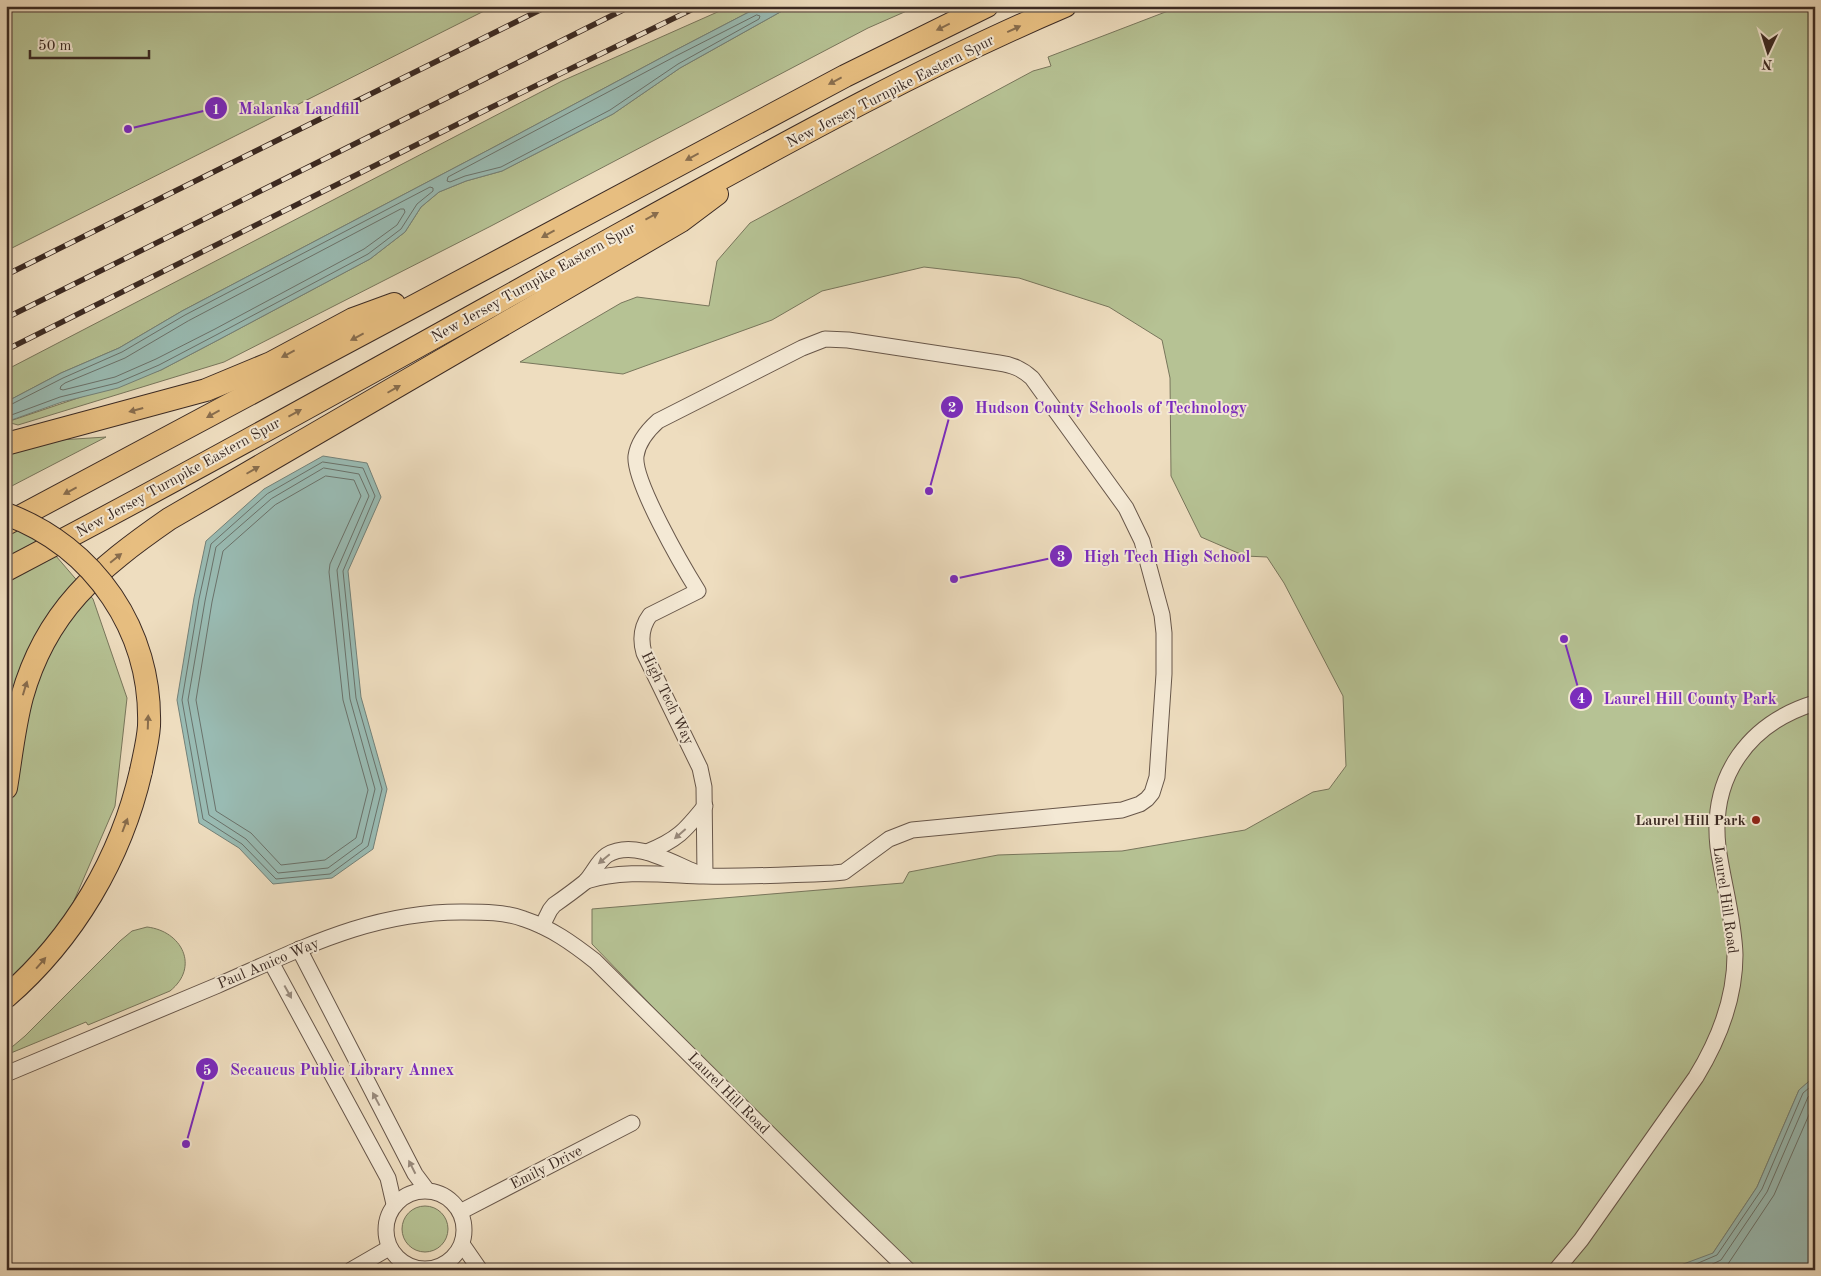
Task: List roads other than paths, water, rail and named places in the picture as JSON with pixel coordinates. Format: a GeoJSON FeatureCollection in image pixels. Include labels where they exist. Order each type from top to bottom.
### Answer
{"type":"FeatureCollection","features":[{"type":"Feature","properties":{"kind":"highway"},"geometry":{"type":"LineString","coordinates":[[6,524],[845,76],[987,6]]}},
{"type":"Feature","properties":{"kind":"highway","name":"New Jersey Turnpike Eastern Spur"},"geometry":{"type":"LineString","coordinates":[[6,570],[778,147],[915,76],[1065,6]]}},
{"type":"Feature","properties":{"kind":"highway"},"geometry":{"type":"LineString","coordinates":[[6,788],[21,700],[39,649],[59,616],[71,601],[113,560],[156,528],[190,507],[680,221],[778,147]]}},
{"type":"Feature","properties":{"kind":"highway"},"geometry":{"type":"LineString","coordinates":[[6,444],[206,390],[271,363],[353,319],[461,281]]}},
{"type":"Feature","properties":{"kind":"highway"},"geometry":{"type":"LineString","coordinates":[[6,514],[37,528],[75,554],[105,585],[127,621],[140,652],[148,695],[149,727],[132,806],[120,838],[88,900],[77,918],[40,964],[6,997]]}},
{"type":"Feature","properties":{"kind":"street"},"geometry":{"type":"LineString","coordinates":[[542,926],[554,905],[586,881],[598,877],[619,875],[705,876],[844,872],[889,839],[912,830],[1122,810],[1140,804],[1147,799],[1155,785],[1164,674],[1164,633],[1158,596],[1142,541],[1116,493],[1032,378],[1025,372],[1010,365],[848,340],[824,339],[658,421],[644,436],[636,455],[637,474],[681,565],[681,584],[676,602]]}},
{"type":"Feature","properties":{"kind":"street","name":"High Tech Way"},"geometry":{"type":"LineString","coordinates":[[681,565],[698,591],[650,615],[642,629],[642,645],[644,653],[697,758],[703,777],[705,876]]}},
{"type":"Feature","properties":{"kind":"street","name":"Laurel Hill Road"},"geometry":{"type":"LineString","coordinates":[[1556,1270],[1581,1240],[1674,1109],[1696,1077],[1712,1048],[1726,1011],[1735,957],[1731,919],[1718,845],[1718,813],[1725,782],[1740,754],[1760,731],[1786,713],[1815,703]]}},
{"type":"Feature","properties":{"kind":"street"},"geometry":{"type":"LineString","coordinates":[[647,852],[667,844],[678,836],[705,806]]}},
{"type":"Feature","properties":{"kind":"street"},"geometry":{"type":"LineString","coordinates":[[586,881],[599,862],[608,855],[625,850],[647,852],[705,876]]}},
{"type":"Feature","properties":{"kind":"street","name":"Paul Amico Way"},"geometry":{"type":"LineString","coordinates":[[6,1074],[299,949],[353,928],[377,921],[426,913],[499,913],[521,918],[542,926]]}},
{"type":"Feature","properties":{"kind":"street","name":"Laurel Hill Road"},"geometry":{"type":"LineString","coordinates":[[542,926],[568,940],[595,961],[908,1270]]}},
{"type":"Feature","properties":{"kind":"street"},"geometry":{"type":"LineString","coordinates":[[299,949],[415,1174],[427,1190]]}},
{"type":"Feature","properties":{"kind":"street"},"geometry":{"type":"LineString","coordinates":[[271,962],[388,1178],[394,1204]]}},
{"type":"Feature","properties":{"kind":"street","name":"Emily Drive"},"geometry":{"type":"LineString","coordinates":[[460,1212],[632,1123]]}},
{"type":"Feature","properties":{"kind":"street"},"geometry":{"type":"LineString","coordinates":[[427,1190],[449,1199],[460,1212],[464,1227],[462,1244],[453,1257],[437,1267],[428,1269],[413,1268],[400,1261],[389,1248],[385,1227],[394,1204],[408,1194],[427,1190]]}},
{"type":"Feature","properties":{"kind":"street"},"geometry":{"type":"LineString","coordinates":[[462,1244],[480,1270]]}},
{"type":"Feature","properties":{"kind":"street"},"geometry":{"type":"LineString","coordinates":[[351,1270],[389,1248]]}},
{"type":"Feature","properties":{"kind":"water"},"geometry":{"type":"Polygon","coordinates":[[[765,6],[791,6],[680,68],[613,114],[502,171],[466,181],[439,192],[421,207],[405,232],[370,259],[161,370],[118,388],[62,402],[6,422],[6,402],[61,373],[119,348],[182,311],[672,52],[747,13],[765,6]]]}},
{"type":"Feature","properties":{"kind":"water"},"geometry":{"type":"Polygon","coordinates":[[[323,456],[367,463],[381,497],[348,571],[361,697],[387,789],[373,849],[332,878],[273,884],[239,848],[199,823],[177,700],[194,598],[206,541],[264,489],[323,456]]]}},
{"type":"Feature","properties":{"kind":"water"},"geometry":{"type":"Polygon","coordinates":[[[1815,1076],[1815,1270],[1676,1270],[1678,1266],[1713,1253],[1757,1187],[1799,1090],[1815,1076]]]}},
{"type":"Feature","properties":{"kind":"railway"},"geometry":{"type":"LineString","coordinates":[[6,275],[548,6]]}},
{"type":"Feature","properties":{"kind":"railway"},"geometry":{"type":"LineString","coordinates":[[6,318],[631,6]]}},
{"type":"Feature","properties":{"kind":"railway"},"geometry":{"type":"LineString","coordinates":[[6,350],[490,108],[699,6]]}},
{"type":"Feature","properties":{"kind":"place","name":"Malanka Landfill"},"geometry":{"type":"Point","coordinates":[128,129]}},
{"type":"Feature","properties":{"kind":"place","name":"Hudson County Schools of Technology"},"geometry":{"type":"Point","coordinates":[929,491]}},
{"type":"Feature","properties":{"kind":"place","name":"High Tech High School"},"geometry":{"type":"Point","coordinates":[954,579]}},
{"type":"Feature","properties":{"kind":"place","name":"Laurel Hill County Park"},"geometry":{"type":"Point","coordinates":[1564,639]}},
{"type":"Feature","properties":{"kind":"place","name":"Laurel Hill Park"},"geometry":{"type":"Point","coordinates":[1756,820]}},
{"type":"Feature","properties":{"kind":"place","name":"Secaucus Public Library Annex"},"geometry":{"type":"Point","coordinates":[186,1144]}}]}
